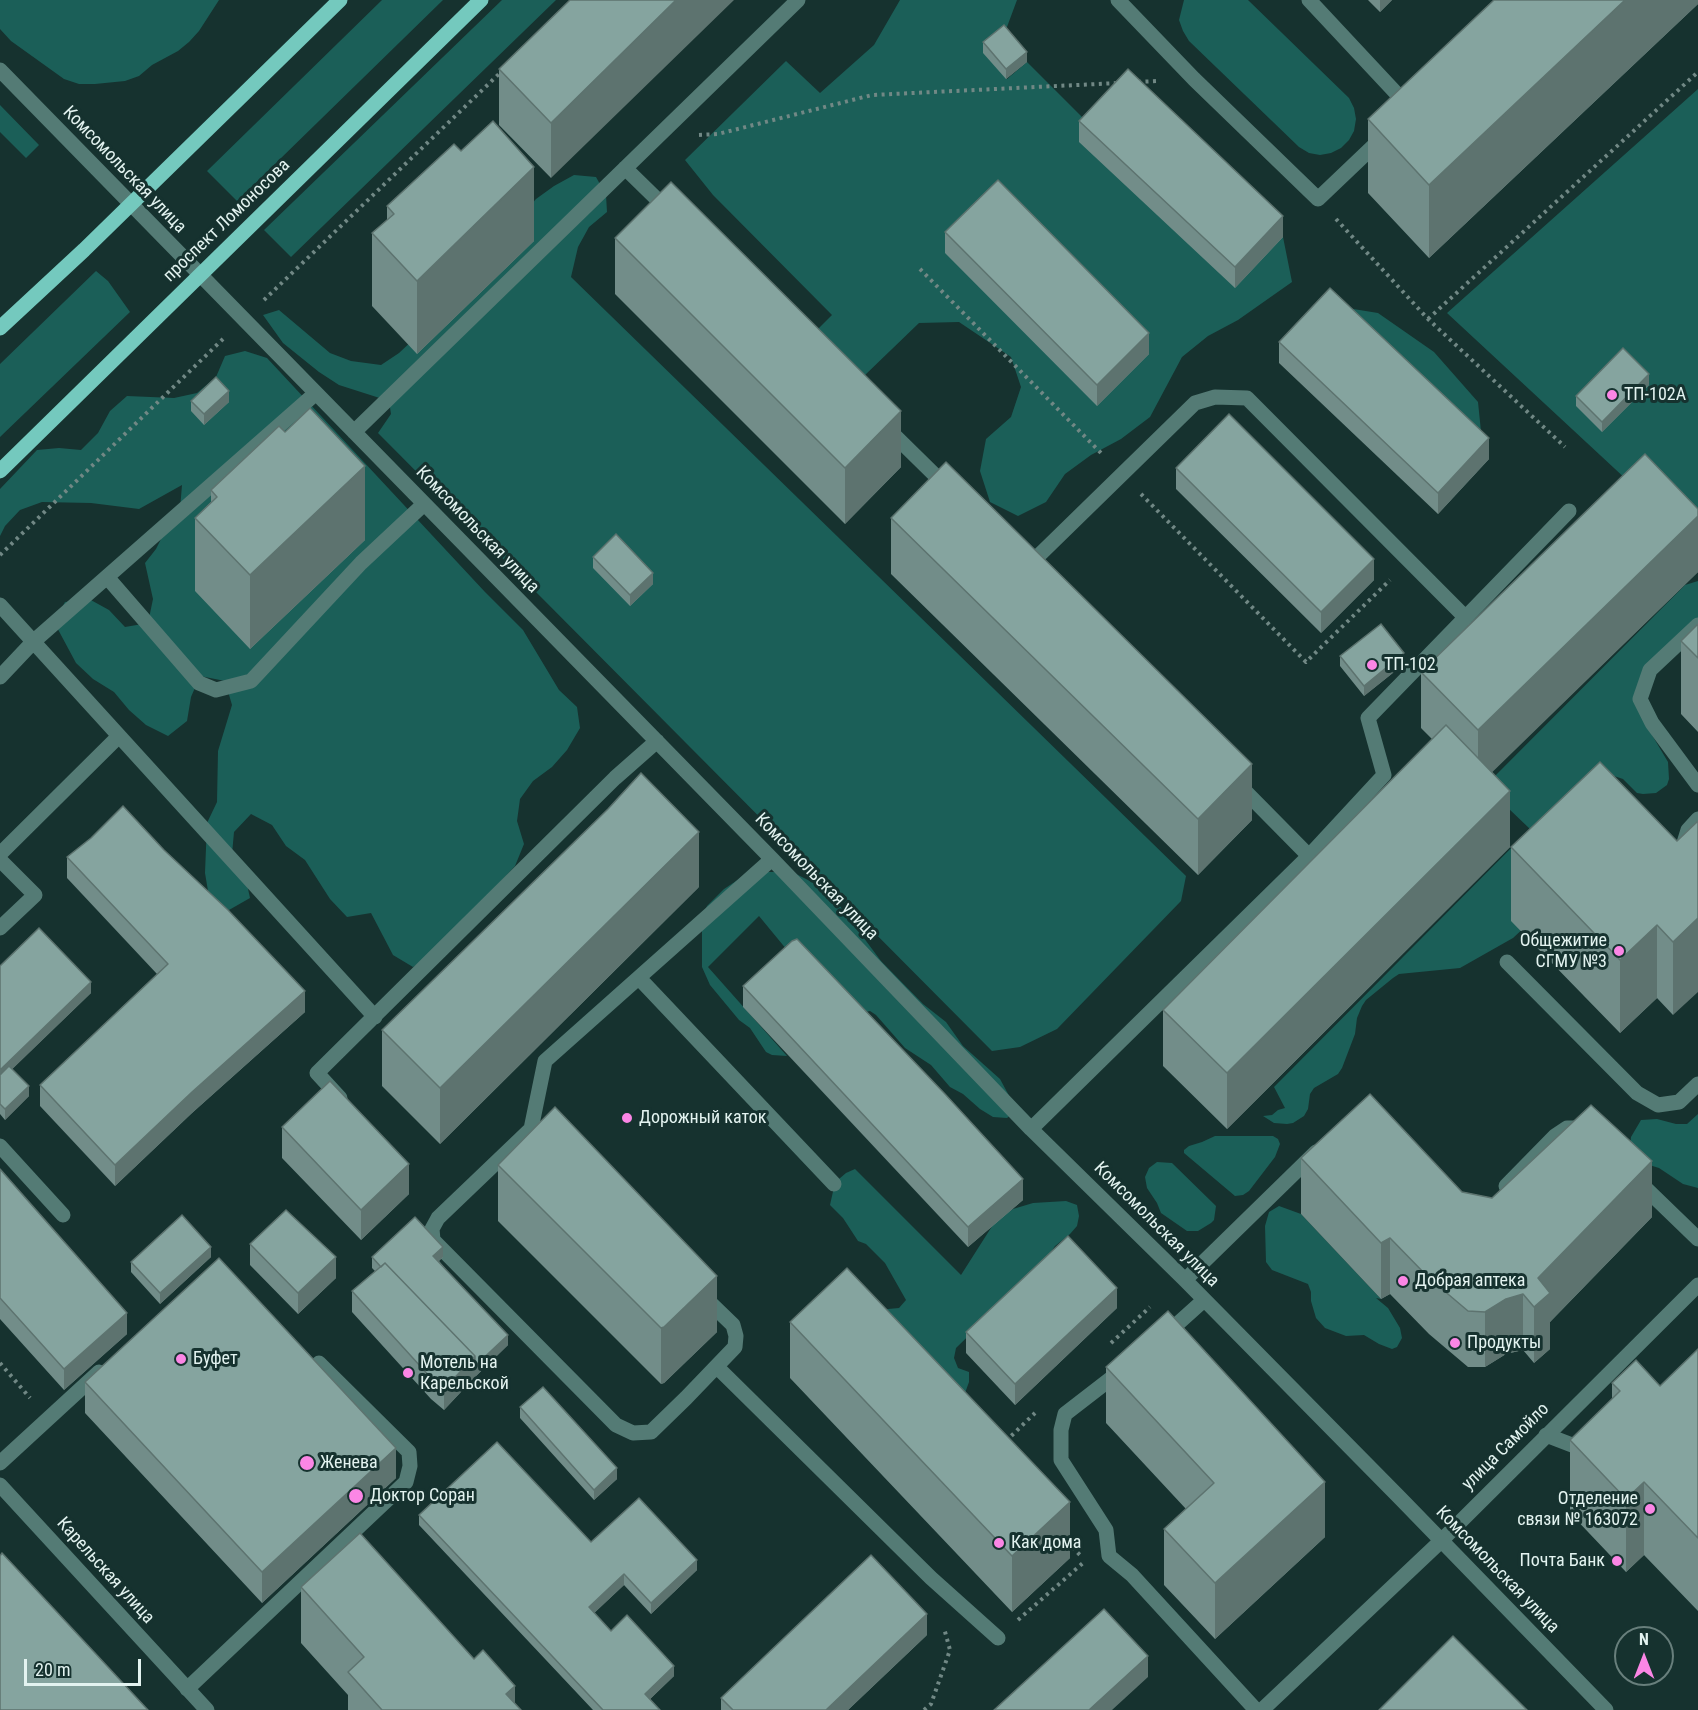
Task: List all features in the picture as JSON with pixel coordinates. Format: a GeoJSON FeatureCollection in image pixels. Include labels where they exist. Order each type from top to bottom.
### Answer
{"type":"FeatureCollection","features":[{"type":"Feature","properties":{"kind":"main road"},"geometry":{"type":"LineString","coordinates":[[0,328],[131,205],[340,0]]}},
{"type":"Feature","properties":{"kind":"main road","name":"проспект Ломоносова"},"geometry":{"type":"LineString","coordinates":[[0,471],[481,0]]}},
{"type":"Feature","properties":{"kind":"street"},"geometry":{"type":"LineString","coordinates":[[354,432],[798,0]]}},
{"type":"Feature","properties":{"kind":"street"},"geometry":{"type":"LineString","coordinates":[[1118,0],[1194,79],[1318,199],[1408,114],[1309,0]]}},
{"type":"Feature","properties":{"kind":"street","name":"Комсомольская улица"},"geometry":{"type":"LineString","coordinates":[[0,70],[772,859],[1031,1129],[1185,1280],[1606,1710]]}},
{"type":"Feature","properties":{"kind":"street"},"geometry":{"type":"LineString","coordinates":[[625,168],[676,218]]}},
{"type":"Feature","properties":{"kind":"street"},"geometry":{"type":"LineString","coordinates":[[0,677],[34,641],[316,393]]}},
{"type":"Feature","properties":{"kind":"street"},"geometry":{"type":"LineString","coordinates":[[1027,567],[1195,403],[1215,397],[1247,398],[1465,617]]}},
{"type":"Feature","properties":{"kind":"street"},"geometry":{"type":"LineString","coordinates":[[877,417],[960,501]]}},
{"type":"Feature","properties":{"kind":"street"},"geometry":{"type":"LineString","coordinates":[[107,577],[199,682],[216,690],[251,681],[362,563],[424,504]]}},
{"type":"Feature","properties":{"kind":"street"},"geometry":{"type":"LineString","coordinates":[[1031,1129],[1310,856],[1384,775],[1368,718],[1569,511]]}},
{"type":"Feature","properties":{"kind":"street"},"geometry":{"type":"LineString","coordinates":[[0,605],[375,1017]]}},
{"type":"Feature","properties":{"kind":"street"},"geometry":{"type":"LineString","coordinates":[[1698,626],[1650,670],[1640,699],[1652,723],[1698,785]]}},
{"type":"Feature","properties":{"kind":"street"},"geometry":{"type":"LineString","coordinates":[[0,854],[119,736]]}},
{"type":"Feature","properties":{"kind":"street"},"geometry":{"type":"LineString","coordinates":[[348,1106],[316,1073],[615,778],[657,741]]}},
{"type":"Feature","properties":{"kind":"street"},"geometry":{"type":"LineString","coordinates":[[1227,772],[1310,856]]}},
{"type":"Feature","properties":{"kind":"street"},"geometry":{"type":"LineString","coordinates":[[1690,866],[1684,843],[1688,830],[1698,819]]}},
{"type":"Feature","properties":{"kind":"street"},"geometry":{"type":"LineString","coordinates":[[691,1284],[733,1325],[736,1336],[735,1347],[651,1432],[633,1433],[616,1425],[434,1240],[432,1229],[438,1218],[536,1133],[545,1061],[772,859]]}},
{"type":"Feature","properties":{"kind":"street"},"geometry":{"type":"LineString","coordinates":[[0,860],[35,895],[0,928]]}},
{"type":"Feature","properties":{"kind":"street"},"geometry":{"type":"LineString","coordinates":[[1507,962],[1637,1093],[1658,1105],[1679,1102],[1698,1084]]}},
{"type":"Feature","properties":{"kind":"street"},"geometry":{"type":"LineString","coordinates":[[639,978],[834,1184]]}},
{"type":"Feature","properties":{"kind":"street"},"geometry":{"type":"LineString","coordinates":[[1498,1194],[1567,1128],[1585,1127],[1591,1135]]}},
{"type":"Feature","properties":{"kind":"street"},"geometry":{"type":"LineString","coordinates":[[0,1146],[63,1215]]}},
{"type":"Feature","properties":{"kind":"street"},"geometry":{"type":"LineString","coordinates":[[1185,1280],[1323,1146]]}},
{"type":"Feature","properties":{"kind":"street"},"geometry":{"type":"LineString","coordinates":[[1630,1173],[1698,1239]]}},
{"type":"Feature","properties":{"kind":"street","name":"улица Самойло"},"geometry":{"type":"LineString","coordinates":[[1263,1709],[1441,1541],[1698,1285]]}},
{"type":"Feature","properties":{"kind":"street"},"geometry":{"type":"LineString","coordinates":[[1154,1344],[1204,1300]]}},
{"type":"Feature","properties":{"kind":"street"},"geometry":{"type":"LineString","coordinates":[[1136,1358],[1065,1414],[1061,1430],[1061,1460],[1106,1530],[1109,1556],[1132,1575],[1263,1709]]}},
{"type":"Feature","properties":{"kind":"street"},"geometry":{"type":"LineString","coordinates":[[0,1463],[110,1362]]}},
{"type":"Feature","properties":{"kind":"street"},"geometry":{"type":"LineString","coordinates":[[187,1689],[406,1482],[410,1466],[409,1452],[319,1363]]}},
{"type":"Feature","properties":{"kind":"street"},"geometry":{"type":"LineString","coordinates":[[717,1367],[931,1578],[998,1638]]}},
{"type":"Feature","properties":{"kind":"street"},"geometry":{"type":"LineString","coordinates":[[1546,1435],[1572,1445],[1591,1445],[1600,1441]]}},
{"type":"Feature","properties":{"kind":"street","name":"Карельская улица"},"geometry":{"type":"LineString","coordinates":[[0,1485],[207,1710]]}},
{"type":"Feature","properties":{"kind":"path"},"geometry":{"type":"LineString","coordinates":[[0,555],[507,67]]}},
{"type":"Feature","properties":{"kind":"path"},"geometry":{"type":"LineString","coordinates":[[1428,319],[1698,72]]}},
{"type":"Feature","properties":{"kind":"path"},"geometry":{"type":"LineString","coordinates":[[1134,82],[1194,79]]}},
{"type":"Feature","properties":{"kind":"path"},"geometry":{"type":"LineString","coordinates":[[659,135],[718,134],[872,95],[1122,82]]}},
{"type":"Feature","properties":{"kind":"path"},"geometry":{"type":"LineString","coordinates":[[1318,199],[1428,319],[1565,447]]}},
{"type":"Feature","properties":{"kind":"path"},"geometry":{"type":"LineString","coordinates":[[920,269],[1306,662],[1409,562]]}},
{"type":"Feature","properties":{"kind":"path"},"geometry":{"type":"LineString","coordinates":[[0,1363],[48,1419]]}},
{"type":"Feature","properties":{"kind":"path"},"geometry":{"type":"LineString","coordinates":[[998,1638],[1086,1561]]}},
{"type":"Feature","properties":{"kind":"path"},"geometry":{"type":"LineString","coordinates":[[924,1710],[931,1704],[950,1650],[931,1578]]}},
{"type":"Feature","properties":{"kind":"green space"},"geometry":{"type":"Polygon","coordinates":[[[0,0],[219,0],[189,42],[139,76],[125,81],[79,84],[64,79],[11,41],[0,29],[0,0]]]}},
{"type":"Feature","properties":{"kind":"green space"},"geometry":{"type":"Polygon","coordinates":[[[382,0],[443,0],[237,201],[207,171],[382,0]]]}},
{"type":"Feature","properties":{"kind":"green space"},"geometry":{"type":"Polygon","coordinates":[[[502,0],[556,0],[291,257],[264,230],[502,0]]]}},
{"type":"Feature","properties":{"kind":"green space"},"geometry":{"type":"Polygon","coordinates":[[[900,0],[1017,0],[1004,35],[1007,79],[1027,62],[1086,121],[1283,237],[1292,282],[1238,320],[1208,336],[1182,357],[1150,417],[1121,439],[1091,455],[1065,474],[1046,502],[1018,516],[990,502],[980,471],[986,439],[1011,417],[1021,387],[1011,357],[959,322],[919,323],[864,376],[807,340],[832,315],[713,195],[685,160],[786,61],[820,93],[874,45],[900,0]]]}},
{"type":"Feature","properties":{"kind":"green space"},"geometry":{"type":"Polygon","coordinates":[[[1184,0],[1248,0],[1349,98],[1356,119],[1354,131],[1349,140],[1341,148],[1320,155],[1309,153],[1299,147],[1189,41],[1179,20],[1184,0]]]}},
{"type":"Feature","properties":{"kind":"green space"},"geometry":{"type":"Polygon","coordinates":[[[1698,89],[1698,546],[1447,313],[1698,89]]]}},
{"type":"Feature","properties":{"kind":"green space"},"geometry":{"type":"Polygon","coordinates":[[[0,105],[39,145],[26,158],[0,132],[0,105]]]}},
{"type":"Feature","properties":{"kind":"green space"},"geometry":{"type":"Polygon","coordinates":[[[574,175],[596,177],[606,195],[607,212],[589,227],[578,247],[571,277],[1186,876],[1181,901],[1057,1029],[1020,1047],[992,1051],[378,433],[391,414],[389,401],[339,385],[319,372],[283,343],[263,315],[279,310],[330,353],[351,361],[381,365],[415,338],[536,199],[574,175]]]}},
{"type":"Feature","properties":{"kind":"green space"},"geometry":{"type":"Polygon","coordinates":[[[96,271],[108,281],[130,312],[0,437],[0,364],[96,271]]]}},
{"type":"Feature","properties":{"kind":"green space"},"geometry":{"type":"Polygon","coordinates":[[[1341,307],[1378,313],[1434,352],[1478,402],[1482,441],[1341,307]]]}},
{"type":"Feature","properties":{"kind":"green space"},"geometry":{"type":"Polygon","coordinates":[[[245,351],[267,358],[523,630],[559,690],[577,707],[580,728],[567,750],[552,767],[533,781],[520,799],[517,821],[524,844],[515,866],[432,955],[413,967],[393,955],[371,913],[347,917],[330,899],[305,860],[286,846],[272,825],[251,814],[234,832],[232,854],[245,875],[250,898],[229,910],[209,897],[205,873],[207,823],[217,802],[218,751],[232,705],[225,681],[200,676],[191,697],[187,721],[168,736],[146,725],[114,692],[93,679],[76,663],[54,622],[65,602],[89,599],[109,610],[125,627],[148,623],[153,599],[145,563],[180,509],[182,485],[139,509],[91,503],[42,502],[20,510],[5,526],[0,536],[0,489],[37,450],[59,448],[81,450],[98,433],[110,411],[127,396],[174,398],[197,393],[216,377],[225,356],[245,351]]]}},
{"type":"Feature","properties":{"kind":"green space"},"geometry":{"type":"Polygon","coordinates":[[[1698,581],[1698,630],[1647,672],[1647,711],[1652,735],[1668,762],[1667,785],[1656,793],[1637,793],[1623,779],[1611,775],[1527,925],[1513,938],[1460,968],[1399,974],[1393,978],[1362,1006],[1357,1018],[1355,1034],[1342,1068],[1338,1074],[1314,1088],[1304,1116],[1287,1124],[1274,1123],[1263,1116],[1272,1115],[1285,1108],[1274,1087],[1530,829],[1485,786],[1685,585],[1698,581]]]}},
{"type":"Feature","properties":{"kind":"green space"},"geometry":{"type":"Polygon","coordinates":[[[765,872],[792,872],[831,894],[881,961],[923,1004],[946,1022],[963,1046],[1000,1079],[1013,1103],[1013,1113],[1007,1118],[993,1117],[950,1087],[931,1065],[905,1048],[876,1015],[870,1011],[862,1013],[787,950],[759,916],[708,967],[787,1056],[772,1055],[766,1052],[750,1028],[739,1020],[710,985],[702,967],[702,928],[707,906],[724,889],[739,879],[765,872]]]}},
{"type":"Feature","properties":{"kind":"green space"},"geometry":{"type":"Polygon","coordinates":[[[1698,1114],[1698,1188],[1683,1184],[1659,1168],[1646,1164],[1630,1146],[1631,1137],[1641,1120],[1657,1119],[1676,1124],[1687,1124],[1698,1114]]]}},
{"type":"Feature","properties":{"kind":"green space"},"geometry":{"type":"Polygon","coordinates":[[[1215,1136],[1273,1136],[1280,1144],[1275,1157],[1249,1191],[1235,1196],[1184,1153],[1189,1146],[1215,1136]]]}},
{"type":"Feature","properties":{"kind":"green space"},"geometry":{"type":"Polygon","coordinates":[[[1157,1162],[1172,1163],[1216,1206],[1214,1220],[1211,1223],[1198,1231],[1187,1231],[1161,1213],[1147,1188],[1145,1177],[1149,1168],[1157,1162]]]}},
{"type":"Feature","properties":{"kind":"green space"},"geometry":{"type":"Polygon","coordinates":[[[855,1169],[961,1275],[996,1220],[1013,1209],[1033,1203],[1066,1201],[1077,1205],[1079,1216],[1077,1226],[1055,1246],[1044,1262],[956,1348],[954,1358],[958,1368],[969,1372],[969,1382],[965,1393],[877,1310],[899,1308],[906,1300],[885,1263],[866,1244],[858,1241],[843,1218],[830,1205],[834,1187],[839,1179],[855,1169]]]}},
{"type":"Feature","properties":{"kind":"green space"},"geometry":{"type":"Polygon","coordinates":[[[1279,1206],[1301,1214],[1381,1299],[1376,1298],[1388,1308],[1400,1328],[1402,1338],[1397,1347],[1392,1349],[1364,1335],[1346,1336],[1325,1328],[1316,1318],[1308,1284],[1272,1270],[1266,1262],[1265,1226],[1269,1212],[1279,1206]]]}},
{"type":"Feature","properties":{"kind":"building"},"geometry":{"type":"Polygon","coordinates":[[[570,0],[676,0],[551,123],[499,69],[570,0]]]}},
{"type":"Feature","properties":{"kind":"building"},"geometry":{"type":"Polygon","coordinates":[[[1494,0],[1625,0],[1429,185],[1368,119],[1494,0]]]}},
{"type":"Feature","properties":{"kind":"building"},"geometry":{"type":"Polygon","coordinates":[[[1004,25],[1027,52],[1006,69],[983,42],[1004,25]]]}},
{"type":"Feature","properties":{"kind":"building"},"geometry":{"type":"Polygon","coordinates":[[[1128,69],[1283,216],[1235,267],[1079,121],[1128,69]]]}},
{"type":"Feature","properties":{"kind":"building"},"geometry":{"type":"Polygon","coordinates":[[[493,121],[534,167],[417,281],[372,233],[394,214],[387,206],[454,144],[461,151],[493,121]]]}},
{"type":"Feature","properties":{"kind":"building"},"geometry":{"type":"Polygon","coordinates":[[[998,180],[1149,333],[1097,385],[945,232],[998,180]]]}},
{"type":"Feature","properties":{"kind":"building"},"geometry":{"type":"Polygon","coordinates":[[[671,182],[901,411],[845,468],[615,238],[671,182]]]}},
{"type":"Feature","properties":{"kind":"building"},"geometry":{"type":"Polygon","coordinates":[[[1330,288],[1489,438],[1438,493],[1279,342],[1330,288]]]}},
{"type":"Feature","properties":{"kind":"building","name":"ТП-102А"},"geometry":{"type":"Polygon","coordinates":[[[1623,348],[1649,374],[1602,422],[1576,396],[1623,348]]]}},
{"type":"Feature","properties":{"kind":"building"},"geometry":{"type":"Polygon","coordinates":[[[216,377],[229,391],[204,414],[191,401],[216,377]]]}},
{"type":"Feature","properties":{"kind":"building"},"geometry":{"type":"Polygon","coordinates":[[[310,408],[365,466],[250,575],[195,518],[217,497],[211,490],[279,426],[285,432],[310,408]]]}},
{"type":"Feature","properties":{"kind":"building"},"geometry":{"type":"Polygon","coordinates":[[[1229,414],[1374,559],[1321,612],[1176,468],[1229,414]]]}},
{"type":"Feature","properties":{"kind":"building"},"geometry":{"type":"Polygon","coordinates":[[[1645,454],[1698,509],[1698,516],[1478,730],[1421,672],[1645,454]]]}},
{"type":"Feature","properties":{"kind":"building"},"geometry":{"type":"Polygon","coordinates":[[[946,462],[1252,764],[1198,819],[891,518],[946,462]]]}},
{"type":"Feature","properties":{"kind":"building"},"geometry":{"type":"Polygon","coordinates":[[[616,534],[653,573],[630,595],[593,557],[616,534]]]}},
{"type":"Feature","properties":{"kind":"building","name":"ТП-102"},"geometry":{"type":"Polygon","coordinates":[[[1381,624],[1404,653],[1364,686],[1340,656],[1381,624]]]}},
{"type":"Feature","properties":{"kind":"building"},"geometry":{"type":"Polygon","coordinates":[[[1698,624],[1698,658],[1681,641],[1698,624]]]}},
{"type":"Feature","properties":{"kind":"building"},"geometry":{"type":"Polygon","coordinates":[[[1446,725],[1510,791],[1227,1073],[1163,1010],[1446,725]]]}},
{"type":"Feature","properties":{"kind":"building"},"geometry":{"type":"Polygon","coordinates":[[[1600,762],[1677,841],[1698,821],[1698,918],[1673,942],[1657,925],[1620,960],[1511,847],[1600,762]]]}},
{"type":"Feature","properties":{"kind":"building"},"geometry":{"type":"Polygon","coordinates":[[[641,773],[699,832],[440,1088],[382,1030],[608,809],[641,773]]]}},
{"type":"Feature","properties":{"kind":"building"},"geometry":{"type":"Polygon","coordinates":[[[123,806],[164,850],[228,910],[305,991],[192,1092],[115,1165],[40,1085],[168,964],[67,857],[91,838],[123,806]]]}},
{"type":"Feature","properties":{"kind":"building"},"geometry":{"type":"Polygon","coordinates":[[[39,928],[91,982],[0,1070],[0,966],[39,928]]]}},
{"type":"Feature","properties":{"kind":"building"},"geometry":{"type":"Polygon","coordinates":[[[797,939],[1023,1179],[968,1227],[743,986],[797,939]]]}},
{"type":"Feature","properties":{"kind":"building"},"geometry":{"type":"Polygon","coordinates":[[[9,1066],[29,1086],[5,1109],[0,1104],[0,1075],[9,1066]]]}},
{"type":"Feature","properties":{"kind":"building"},"geometry":{"type":"Polygon","coordinates":[[[330,1081],[409,1164],[361,1210],[282,1127],[330,1081]]]}},
{"type":"Feature","properties":{"kind":"building"},"geometry":{"type":"Polygon","coordinates":[[[1370,1094],[1462,1192],[1492,1198],[1591,1105],[1652,1161],[1538,1278],[1550,1293],[1534,1307],[1523,1294],[1506,1299],[1485,1312],[1468,1311],[1429,1278],[1390,1238],[1381,1243],[1301,1158],[1370,1094]]]}},
{"type":"Feature","properties":{"kind":"building"},"geometry":{"type":"Polygon","coordinates":[[[555,1107],[717,1276],[664,1327],[661,1328],[498,1165],[555,1107]]]}},
{"type":"Feature","properties":{"kind":"building"},"geometry":{"type":"Polygon","coordinates":[[[0,1169],[127,1313],[64,1369],[0,1298],[0,1169]]]}},
{"type":"Feature","properties":{"kind":"building"},"geometry":{"type":"Polygon","coordinates":[[[286,1210],[336,1257],[298,1293],[250,1244],[286,1210]]]}},
{"type":"Feature","properties":{"kind":"building"},"geometry":{"type":"Polygon","coordinates":[[[182,1215],[211,1247],[160,1293],[131,1262],[182,1215]]]}},
{"type":"Feature","properties":{"kind":"building"},"geometry":{"type":"Polygon","coordinates":[[[415,1217],[443,1247],[433,1256],[508,1335],[475,1366],[475,1356],[385,1263],[381,1267],[372,1257],[415,1217]]]}},
{"type":"Feature","properties":{"kind":"building"},"geometry":{"type":"Polygon","coordinates":[[[1068,1236],[1117,1288],[1015,1384],[966,1332],[1068,1236]]]}},
{"type":"Feature","properties":{"kind":"building"},"geometry":{"type":"Polygon","coordinates":[[[219,1258],[396,1448],[262,1572],[85,1382],[219,1258]]]}},
{"type":"Feature","properties":{"kind":"building"},"geometry":{"type":"Polygon","coordinates":[[[385,1263],[475,1356],[444,1389],[431,1378],[352,1291],[385,1263]]]}},
{"type":"Feature","properties":{"kind":"building"},"geometry":{"type":"Polygon","coordinates":[[[847,1268],[1070,1502],[1012,1556],[790,1322],[847,1268]]]}},
{"type":"Feature","properties":{"kind":"building"},"geometry":{"type":"Polygon","coordinates":[[[1168,1311],[1325,1482],[1215,1583],[1164,1529],[1214,1483],[1106,1367],[1168,1311]]]}},
{"type":"Feature","properties":{"kind":"building"},"geometry":{"type":"Polygon","coordinates":[[[1698,1349],[1698,1538],[1644,1482],[1626,1499],[1570,1440],[1620,1391],[1612,1383],[1636,1360],[1660,1386],[1698,1349]]]}},
{"type":"Feature","properties":{"kind":"building"},"geometry":{"type":"Polygon","coordinates":[[[543,1387],[617,1468],[594,1490],[520,1407],[543,1387]]]}},
{"type":"Feature","properties":{"kind":"building"},"geometry":{"type":"Polygon","coordinates":[[[497,1442],[591,1542],[639,1498],[697,1560],[651,1603],[624,1574],[589,1607],[611,1631],[627,1615],[674,1666],[645,1694],[660,1710],[603,1710],[419,1515],[497,1442]]]}},
{"type":"Feature","properties":{"kind":"building"},"geometry":{"type":"Polygon","coordinates":[[[360,1533],[474,1659],[483,1650],[515,1686],[506,1694],[521,1710],[382,1710],[348,1672],[364,1657],[301,1587],[360,1533]]]}},
{"type":"Feature","properties":{"kind":"building"},"geometry":{"type":"Polygon","coordinates":[[[2,1553],[148,1710],[0,1710],[0,1556],[2,1553]]]}},
{"type":"Feature","properties":{"kind":"building"},"geometry":{"type":"Polygon","coordinates":[[[871,1555],[927,1614],[826,1710],[733,1710],[721,1698],[871,1555]]]}},
{"type":"Feature","properties":{"kind":"building"},"geometry":{"type":"Polygon","coordinates":[[[1104,1609],[1148,1656],[1089,1710],[994,1710],[1104,1609]]]}},
{"type":"Feature","properties":{"kind":"building"},"geometry":{"type":"Polygon","coordinates":[[[1453,1636],[1527,1710],[1379,1710],[1453,1636]]]}},
{"type":"Feature","properties":{"kind":"place","name":"ТП-102А"},"geometry":{"type":"Point","coordinates":[1612,395]}},
{"type":"Feature","properties":{"kind":"place","name":"ТП-102"},"geometry":{"type":"Point","coordinates":[1372,665]}},
{"type":"Feature","properties":{"kind":"place","name":"Общежитие СГМУ №3"},"geometry":{"type":"Point","coordinates":[1619,951]}},
{"type":"Feature","properties":{"kind":"place","name":"Дорожный каток"},"geometry":{"type":"Point","coordinates":[627,1118]}},
{"type":"Feature","properties":{"kind":"place","name":"Добрая аптека"},"geometry":{"type":"Point","coordinates":[1403,1281]}},
{"type":"Feature","properties":{"kind":"place","name":"Продукты"},"geometry":{"type":"Point","coordinates":[1455,1343]}},
{"type":"Feature","properties":{"kind":"place","name":"Буфет"},"geometry":{"type":"Point","coordinates":[181,1359]}},
{"type":"Feature","properties":{"kind":"place","name":"Мотель на Карельской"},"geometry":{"type":"Point","coordinates":[408,1373]}},
{"type":"Feature","properties":{"kind":"place","name":"Женева"},"geometry":{"type":"Point","coordinates":[307,1463]}},
{"type":"Feature","properties":{"kind":"place","name":"Доктор Соран"},"geometry":{"type":"Point","coordinates":[356,1496]}},
{"type":"Feature","properties":{"kind":"place","name":"Отделение связи № 163072"},"geometry":{"type":"Point","coordinates":[1650,1509]}},
{"type":"Feature","properties":{"kind":"place","name":"Как дома"},"geometry":{"type":"Point","coordinates":[999,1543]}},
{"type":"Feature","properties":{"kind":"place","name":"Почта Банк"},"geometry":{"type":"Point","coordinates":[1617,1561]}}]}
